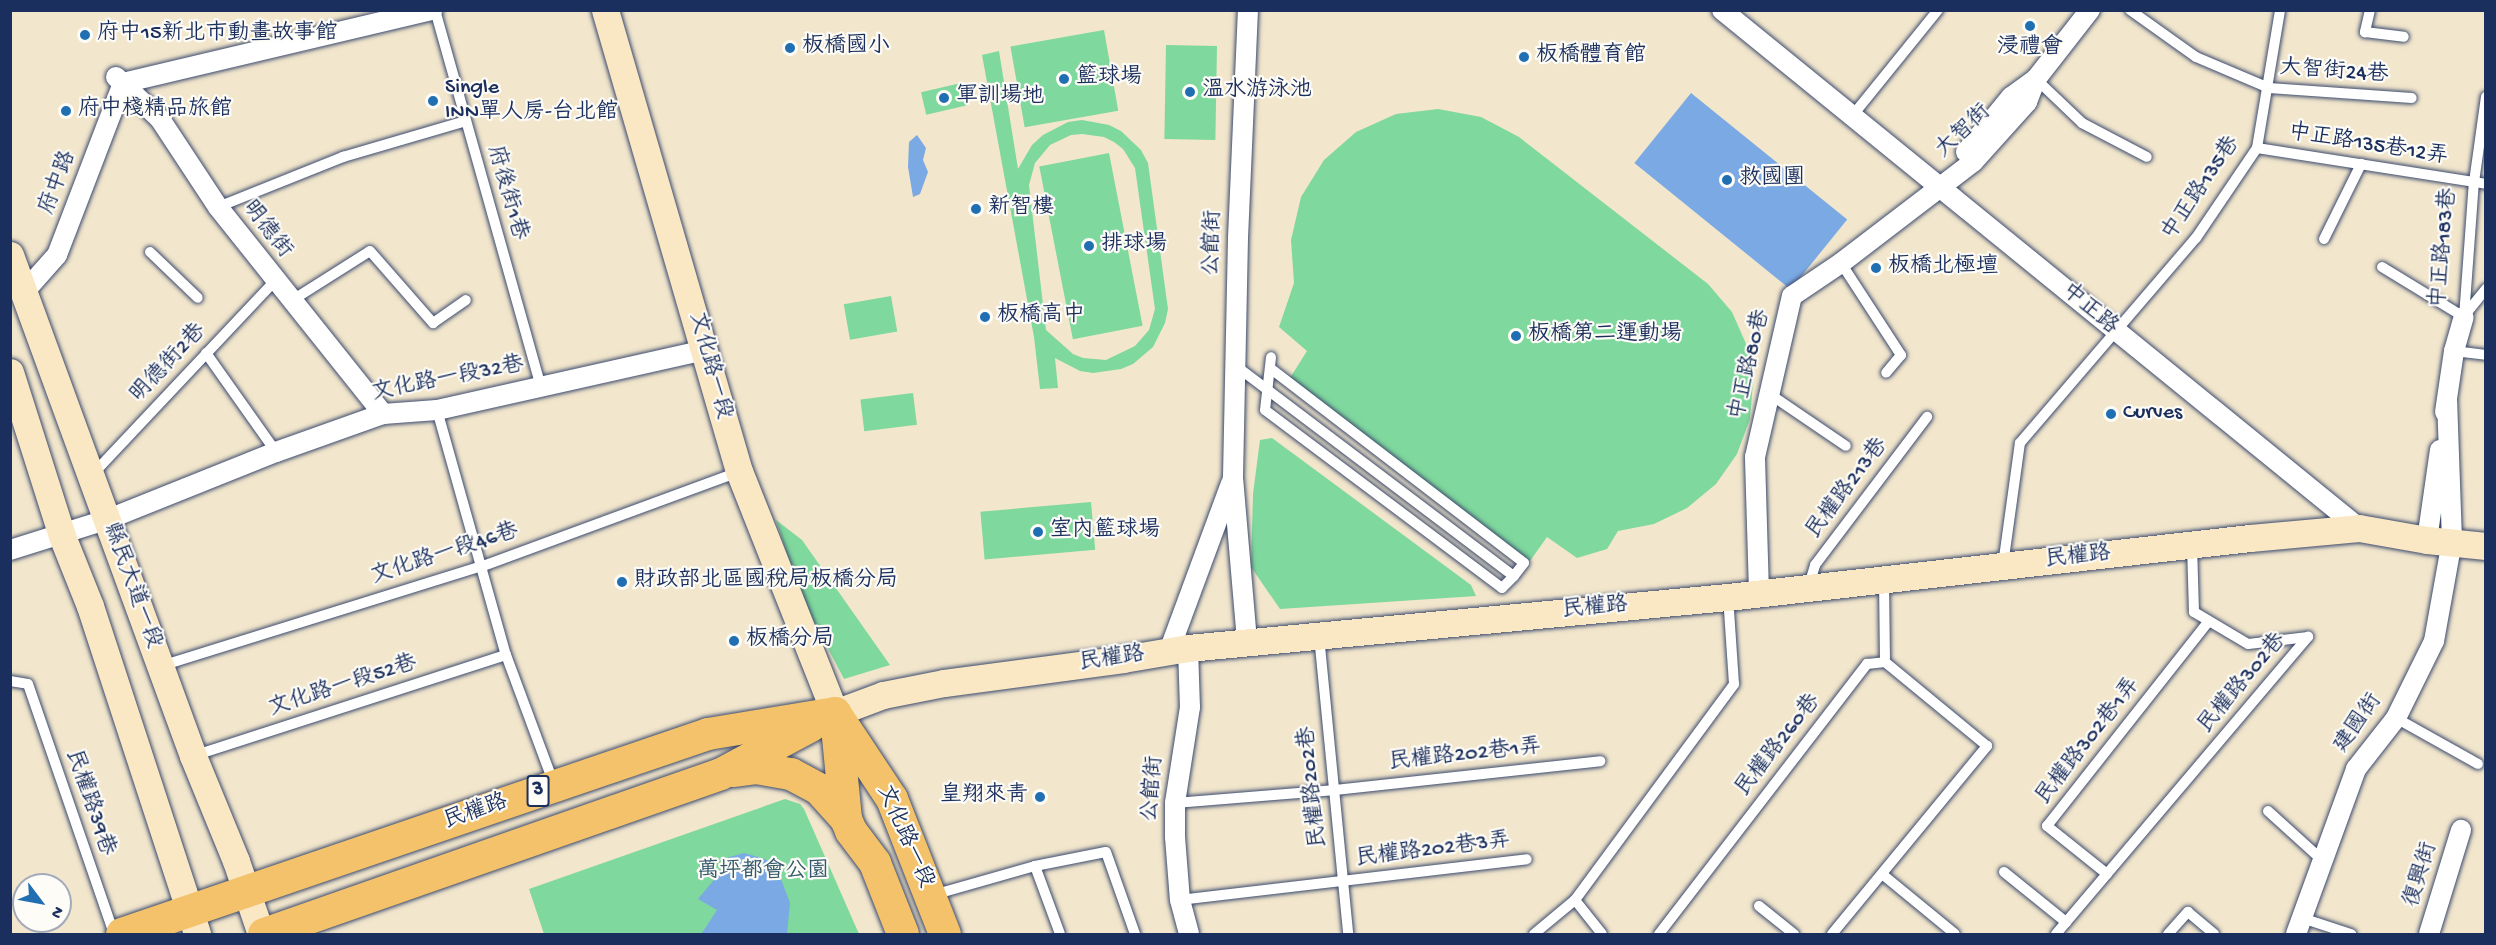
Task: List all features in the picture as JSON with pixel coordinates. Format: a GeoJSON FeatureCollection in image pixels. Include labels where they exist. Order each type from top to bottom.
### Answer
{"type":"FeatureCollection","features":[{"type":"Feature","properties":{"kind":"main road","name":"文化路一段"},"geometry":{"type":"LineString","coordinates":[[605,10],[705,350],[715,395],[739,471],[835,713],[892,799],[945,934]]}},
{"type":"Feature","properties":{"kind":"main road","name":"縣民大道一段"},"geometry":{"type":"LineString","coordinates":[[10,255],[193,756],[256,919]]}},
{"type":"Feature","properties":{"kind":"main road","name":"縣民大道一段"},"geometry":{"type":"LineString","coordinates":[[10,372],[62,536],[90,606],[193,923]]}},
{"type":"Feature","properties":{"kind":"main road","name":"中正路"},"geometry":{"type":"LineString","coordinates":[[2359,528],[2486,546]]}},
{"type":"Feature","properties":{"kind":"main road","name":"民權路"},"geometry":{"type":"LineString","coordinates":[[122,934],[193,923],[256,919],[721,774],[835,713],[883,695],[944,683],[1247,641],[1728,597],[1884,577],[2359,528]]}},
{"type":"Feature","properties":{"kind":"main road","name":"文化路一段"},"geometry":{"type":"LineString","coordinates":[[835,713],[848,825],[875,863],[903,934]]}},
{"type":"Feature","properties":{"kind":"main road","name":"民權路"},"geometry":{"type":"LineString","coordinates":[[256,919],[555,786],[708,734],[835,713]]}},
{"type":"Feature","properties":{"kind":"main road"},"geometry":{"type":"LineString","coordinates":[[721,774],[756,768],[791,774],[819,789],[848,825],[857,871],[882,934]]}},
{"type":"Feature","properties":{"kind":"street"},"geometry":{"type":"LineString","coordinates":[[118,79],[434,10]]}},
{"type":"Feature","properties":{"kind":"street","name":"公館街"},"geometry":{"type":"LineString","coordinates":[[1233,477],[1238,238],[1248,10]]}},
{"type":"Feature","properties":{"kind":"street","name":"中正路"},"geometry":{"type":"LineString","coordinates":[[1722,10],[2359,528]]}},
{"type":"Feature","properties":{"kind":"street","name":"大智街"},"geometry":{"type":"LineString","coordinates":[[1939,186],[2011,97],[2036,79],[2091,10]]}},
{"type":"Feature","properties":{"kind":"street","name":"明德街"},"geometry":{"type":"LineString","coordinates":[[118,79],[160,119],[218,207],[383,414]]}},
{"type":"Feature","properties":{"kind":"street","name":"府中路"},"geometry":{"type":"LineString","coordinates":[[25,291],[57,255],[118,79]]}},
{"type":"Feature","properties":{"kind":"street","name":"中正路80巷"},"geometry":{"type":"LineString","coordinates":[[1759,593],[1755,457],[1792,296],[1841,263],[1939,186]]}},
{"type":"Feature","properties":{"kind":"street","name":"中正路183巷"},"geometry":{"type":"LineString","coordinates":[[2440,540],[2447,401],[2454,351],[2464,316]]}},
{"type":"Feature","properties":{"kind":"street","name":"文化路一段32巷"},"geometry":{"type":"LineString","coordinates":[[10,550],[62,536],[106,520],[276,452],[383,414],[437,410],[705,350]]}},
{"type":"Feature","properties":{"kind":"street"},"geometry":{"type":"LineString","coordinates":[[1233,477],[1247,641]]}},
{"type":"Feature","properties":{"kind":"street"},"geometry":{"type":"LineString","coordinates":[[1178,649],[1233,477]]}},
{"type":"Feature","properties":{"kind":"street","name":"建國街"},"geometry":{"type":"LineString","coordinates":[[2299,926],[2356,769],[2396,718],[2434,641],[2440,540]]}},
{"type":"Feature","properties":{"kind":"street","name":"公館街"},"geometry":{"type":"LineString","coordinates":[[1178,649],[1190,707],[1175,804],[1180,900],[1189,934]]}},
{"type":"Feature","properties":{"kind":"street","name":"復興街"},"geometry":{"type":"LineString","coordinates":[[2429,934],[2461,830]]}},
{"type":"Feature","properties":{"kind":"lane","name":"府後街1巷"},"geometry":{"type":"LineString","coordinates":[[434,10],[541,387]]}},
{"type":"Feature","properties":{"kind":"lane"},"geometry":{"type":"LineString","coordinates":[[1853,115],[1938,10]]}},
{"type":"Feature","properties":{"kind":"lane","name":"大智街24巷"},"geometry":{"type":"LineString","coordinates":[[2130,10],[2196,57],[2269,88],[2412,98]]}},
{"type":"Feature","properties":{"kind":"lane","name":"中正路135巷"},"geometry":{"type":"LineString","coordinates":[[2115,331],[2196,238],[2257,148],[2269,88],[2280,10]]}},
{"type":"Feature","properties":{"kind":"lane"},"geometry":{"type":"LineString","coordinates":[[2370,10],[2365,32],[2404,37]]}},
{"type":"Feature","properties":{"kind":"lane"},"geometry":{"type":"LineString","coordinates":[[2036,79],[2082,123],[2147,157]]}},
{"type":"Feature","properties":{"kind":"lane","name":"中正路183巷"},"geometry":{"type":"LineString","coordinates":[[2464,316],[2474,182],[2486,97]]}},
{"type":"Feature","properties":{"kind":"lane"},"geometry":{"type":"LineString","coordinates":[[218,207],[343,157],[466,121]]}},
{"type":"Feature","properties":{"kind":"lane","name":"中正路135巷12弄"},"geometry":{"type":"LineString","coordinates":[[2257,148],[2486,184]]}},
{"type":"Feature","properties":{"kind":"lane"},"geometry":{"type":"LineString","coordinates":[[2324,239],[2361,164]]}},
{"type":"Feature","properties":{"kind":"lane"},"geometry":{"type":"LineString","coordinates":[[291,301],[370,251],[433,323],[466,300]]}},
{"type":"Feature","properties":{"kind":"lane"},"geometry":{"type":"LineString","coordinates":[[150,252],[198,298]]}},
{"type":"Feature","properties":{"kind":"lane"},"geometry":{"type":"LineString","coordinates":[[1841,263],[1901,355],[1886,373]]}},
{"type":"Feature","properties":{"kind":"lane"},"geometry":{"type":"LineString","coordinates":[[2382,267],[2464,316],[2486,289]]}},
{"type":"Feature","properties":{"kind":"lane","name":"明德街2巷"},"geometry":{"type":"LineString","coordinates":[[92,475],[275,281]]}},
{"type":"Feature","properties":{"kind":"lane"},"geometry":{"type":"LineString","coordinates":[[2002,566],[2020,442],[2115,331]]}},
{"type":"Feature","properties":{"kind":"lane"},"geometry":{"type":"LineString","coordinates":[[2454,351],[2486,355]]}},
{"type":"Feature","properties":{"kind":"lane"},"geometry":{"type":"LineString","coordinates":[[206,353],[276,452]]}},
{"type":"Feature","properties":{"kind":"lane"},"geometry":{"type":"LineString","coordinates":[[1270,362],[1524,564],[1502,588],[1265,410],[1268,388],[1270,362]]}},
{"type":"Feature","properties":{"kind":"lane"},"geometry":{"type":"LineString","coordinates":[[1236,366],[1514,576]]}},
{"type":"Feature","properties":{"kind":"lane"},"geometry":{"type":"LineString","coordinates":[[1768,393],[1846,446]]}},
{"type":"Feature","properties":{"kind":"lane"},"geometry":{"type":"LineString","coordinates":[[437,410],[483,566],[506,655],[555,786]]}},
{"type":"Feature","properties":{"kind":"lane","name":"民權路213巷"},"geometry":{"type":"LineString","coordinates":[[1808,588],[1815,565],[1927,417]]}},
{"type":"Feature","properties":{"kind":"lane","name":"文化路一段46巷"},"geometry":{"type":"LineString","coordinates":[[160,666],[483,566],[739,471]]}},
{"type":"Feature","properties":{"kind":"lane","name":"民權路302巷"},"geometry":{"type":"LineString","coordinates":[[2107,874],[2308,637],[2248,644],[2193,612],[2192,545]]}},
{"type":"Feature","properties":{"kind":"lane"},"geometry":{"type":"LineString","coordinates":[[1832,934],[1988,746],[1885,662],[1884,577]]}},
{"type":"Feature","properties":{"kind":"lane"},"geometry":{"type":"LineString","coordinates":[[1534,934],[1575,900],[1734,684],[1728,597]]}},
{"type":"Feature","properties":{"kind":"lane","name":"民權路302巷1弄"},"geometry":{"type":"LineString","coordinates":[[2107,874],[2047,826],[2209,621]]}},
{"type":"Feature","properties":{"kind":"lane","name":"民權路202巷"},"geometry":{"type":"LineString","coordinates":[[1319,636],[1348,934]]}},
{"type":"Feature","properties":{"kind":"lane","name":"文化路一段52巷"},"geometry":{"type":"LineString","coordinates":[[193,756],[506,655]]}},
{"type":"Feature","properties":{"kind":"lane","name":"民權路260巷"},"geometry":{"type":"LineString","coordinates":[[1659,934],[1867,664],[1885,662]]}},
{"type":"Feature","properties":{"kind":"lane","name":"民權路39巷"},"geometry":{"type":"LineString","coordinates":[[10,681],[28,684],[114,934]]}},
{"type":"Feature","properties":{"kind":"lane"},"geometry":{"type":"LineString","coordinates":[[2396,718],[2478,764]]}},
{"type":"Feature","properties":{"kind":"lane","name":"民權路202巷1弄"},"geometry":{"type":"LineString","coordinates":[[1175,804],[1335,790],[1600,760]]}},
{"type":"Feature","properties":{"kind":"lane"},"geometry":{"type":"LineString","coordinates":[[2268,811],[2322,860]]}},
{"type":"Feature","properties":{"kind":"lane"},"geometry":{"type":"LineString","coordinates":[[930,896],[1035,866],[1106,852],[1135,934]]}},
{"type":"Feature","properties":{"kind":"lane","name":"民權路202巷3弄"},"geometry":{"type":"LineString","coordinates":[[1180,900],[1527,859]]}},
{"type":"Feature","properties":{"kind":"lane"},"geometry":{"type":"LineString","coordinates":[[1035,866],[1060,934]]}},
{"type":"Feature","properties":{"kind":"lane"},"geometry":{"type":"LineString","coordinates":[[2004,872],[2066,922]]}},
{"type":"Feature","properties":{"kind":"lane"},"geometry":{"type":"LineString","coordinates":[[1881,874],[1955,934]]}},
{"type":"Feature","properties":{"kind":"lane"},"geometry":{"type":"LineString","coordinates":[[2056,934],[2107,874]]}},
{"type":"Feature","properties":{"kind":"lane"},"geometry":{"type":"LineString","coordinates":[[1575,900],[1602,934]]}},
{"type":"Feature","properties":{"kind":"lane"},"geometry":{"type":"LineString","coordinates":[[1759,906],[1794,934]]}},
{"type":"Feature","properties":{"kind":"lane"},"geometry":{"type":"LineString","coordinates":[[2168,934],[2188,912],[2214,934]]}},
{"type":"Feature","properties":{"kind":"lane"},"geometry":{"type":"LineString","coordinates":[[2299,926],[2351,934]]}},
{"type":"Feature","properties":{"kind":"green space","name":"籃球場"},"geometry":{"type":"Polygon","coordinates":[[[1104,30],[1118,111],[1025,127],[1010,46],[1104,30]]]}},
{"type":"Feature","properties":{"kind":"green space","name":"溫水游泳池"},"geometry":{"type":"Polygon","coordinates":[[[1166,45],[1217,46],[1215,140],[1164,139],[1166,45]]]}},
{"type":"Feature","properties":{"kind":"green space"},"geometry":{"type":"Polygon","coordinates":[[[999,51],[1018,169],[1032,145],[1043,135],[1068,122],[1082,120],[1109,125],[1121,131],[1141,150],[1148,163],[1168,309],[1165,323],[1153,347],[1133,364],[1121,369],[1093,373],[1080,371],[1055,358],[1058,388],[1040,389],[1034,337],[982,55],[999,51]],[[1071,135],[1050,145],[1035,163],[1029,185],[1046,330],[1073,354],[1083,358],[1106,360],[1135,346],[1149,330],[1155,309],[1135,168],[1123,149],[1104,137],[1071,135]]]}},
{"type":"Feature","properties":{"kind":"green space","name":"軍訓場地"},"geometry":{"type":"Polygon","coordinates":[[[961,83],[966,105],[926,115],[921,92],[961,83]]]}},
{"type":"Feature","properties":{"kind":"green space","name":"板橋第二運動場"},"geometry":{"type":"Polygon","coordinates":[[[1438,109],[1481,117],[1519,137],[1708,284],[1732,312],[1747,346],[1753,382],[1750,419],[1737,454],[1716,484],[1687,508],[1654,524],[1618,531],[1607,549],[1577,558],[1547,537],[1530,561],[1290,378],[1307,351],[1279,327],[1294,283],[1291,240],[1301,197],[1324,160],[1356,132],[1396,114],[1438,109]]]}},
{"type":"Feature","properties":{"kind":"green space","name":"排球場"},"geometry":{"type":"Polygon","coordinates":[[[1109,153],[1143,326],[1073,339],[1039,167],[1109,153]]]}},
{"type":"Feature","properties":{"kind":"green space"},"geometry":{"type":"Polygon","coordinates":[[[891,296],[897,331],[850,340],[844,304],[891,296]]]}},
{"type":"Feature","properties":{"kind":"green space"},"geometry":{"type":"Polygon","coordinates":[[[913,393],[917,425],[864,431],[860,399],[913,393]]]}},
{"type":"Feature","properties":{"kind":"green space"},"geometry":{"type":"Polygon","coordinates":[[[1272,438],[1471,585],[1476,596],[1280,609],[1251,567],[1253,494],[1260,440],[1272,438]]]}},
{"type":"Feature","properties":{"kind":"green space","name":"室內籃球場"},"geometry":{"type":"Polygon","coordinates":[[[1091,502],[1095,550],[985,559],[980,512],[1091,502]]]}},
{"type":"Feature","properties":{"kind":"green space"},"geometry":{"type":"Polygon","coordinates":[[[776,520],[802,540],[890,665],[844,679],[801,597],[776,520]]]}},
{"type":"Feature","properties":{"kind":"green space","name":"萬坪都會公園"},"geometry":{"type":"Polygon","coordinates":[[[785,799],[800,804],[804,809],[859,934],[544,934],[529,889],[785,799]]]}},
{"type":"Feature","properties":{"kind":"water","name":"救國團"},"geometry":{"type":"Polygon","coordinates":[[[1691,93],[1847,219],[1791,289],[1634,163],[1691,93]]]}},
{"type":"Feature","properties":{"kind":"water"},"geometry":{"type":"Polygon","coordinates":[[[917,135],[926,148],[923,160],[928,172],[920,194],[913,197],[908,167],[909,142],[917,135]]]}},
{"type":"Feature","properties":{"kind":"water"},"geometry":{"type":"Polygon","coordinates":[[[744,853],[765,859],[778,871],[790,903],[787,934],[702,933],[717,910],[698,899],[718,875],[726,858],[744,853]]]}},
{"type":"Feature","properties":{"kind":"place","name":"浸禮會"},"geometry":{"type":"Point","coordinates":[2030,26]}},
{"type":"Feature","properties":{"kind":"place","name":"府中15新北市動畫故事館"},"geometry":{"type":"Point","coordinates":[85,35]}},
{"type":"Feature","properties":{"kind":"place","name":"板橋國小"},"geometry":{"type":"Point","coordinates":[790,48]}},
{"type":"Feature","properties":{"kind":"place","name":"板橋體育館"},"geometry":{"type":"Point","coordinates":[1524,57]}},
{"type":"Feature","properties":{"kind":"place","name":"籃球場"},"geometry":{"type":"Point","coordinates":[1064,79]}},
{"type":"Feature","properties":{"kind":"place","name":"溫水游泳池"},"geometry":{"type":"Point","coordinates":[1190,92]}},
{"type":"Feature","properties":{"kind":"place","name":"軍訓場地"},"geometry":{"type":"Point","coordinates":[944,98]}},
{"type":"Feature","properties":{"kind":"place","name":"Single INN單人房-台北館"},"geometry":{"type":"Point","coordinates":[433,101]}},
{"type":"Feature","properties":{"kind":"place","name":"府中棧精品旅館"},"geometry":{"type":"Point","coordinates":[66,111]}},
{"type":"Feature","properties":{"kind":"place","name":"救國團"},"geometry":{"type":"Point","coordinates":[1727,180]}},
{"type":"Feature","properties":{"kind":"place","name":"新智樓"},"geometry":{"type":"Point","coordinates":[976,209]}},
{"type":"Feature","properties":{"kind":"place","name":"排球場"},"geometry":{"type":"Point","coordinates":[1089,246]}},
{"type":"Feature","properties":{"kind":"place","name":"板橋北極壇"},"geometry":{"type":"Point","coordinates":[1876,268]}},
{"type":"Feature","properties":{"kind":"place","name":"板橋高中"},"geometry":{"type":"Point","coordinates":[985,317]}},
{"type":"Feature","properties":{"kind":"place","name":"板橋第二運動場"},"geometry":{"type":"Point","coordinates":[1516,336]}},
{"type":"Feature","properties":{"kind":"place","name":"Curves"},"geometry":{"type":"Point","coordinates":[2111,414]}},
{"type":"Feature","properties":{"kind":"place","name":"室內籃球場"},"geometry":{"type":"Point","coordinates":[1038,532]}},
{"type":"Feature","properties":{"kind":"place","name":"財政部北區國稅局板橋分局"},"geometry":{"type":"Point","coordinates":[622,582]}},
{"type":"Feature","properties":{"kind":"place","name":"板橋分局"},"geometry":{"type":"Point","coordinates":[734,641]}},
{"type":"Feature","properties":{"kind":"place","name":"皇翔來青"},"geometry":{"type":"Point","coordinates":[1040,797]}}]}
